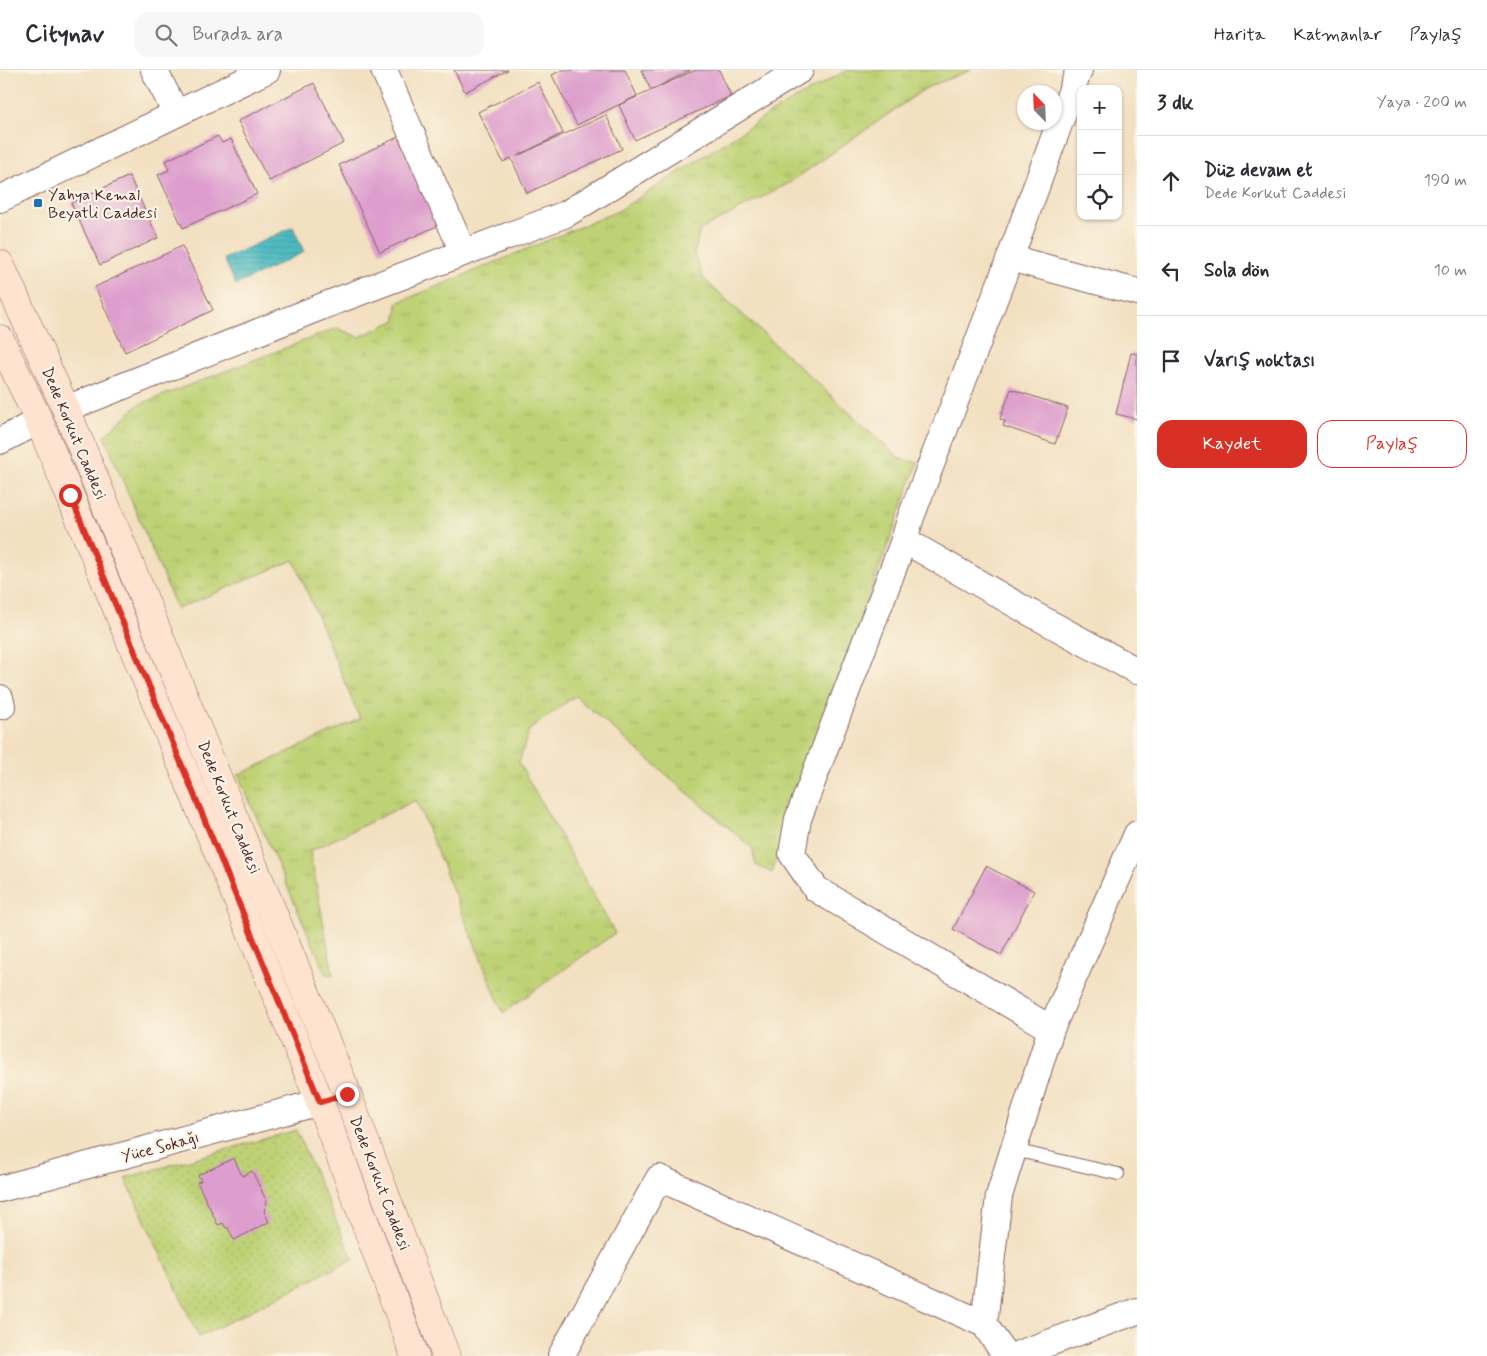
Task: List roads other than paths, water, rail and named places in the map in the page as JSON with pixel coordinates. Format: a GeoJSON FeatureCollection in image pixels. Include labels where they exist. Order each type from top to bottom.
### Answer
{"type":"FeatureCollection","features":[{"type":"Feature","properties":{"kind":"street"},"geometry":{"type":"LineString","coordinates":[[154,70],[176,113]]}},
{"type":"Feature","properties":{"kind":"street"},"geometry":{"type":"LineString","coordinates":[[0,199],[267,70]]}},
{"type":"Feature","properties":{"kind":"street"},"geometry":{"type":"LineString","coordinates":[[384,70],[463,252]]}},
{"type":"Feature","properties":{"kind":"street"},"geometry":{"type":"LineString","coordinates":[[0,442],[66,409],[323,306],[566,214],[800,70]]}},
{"type":"Feature","properties":{"kind":"street"},"geometry":{"type":"LineString","coordinates":[[1051,1029],[816,889],[792,854],[798,819],[1079,70]]}},
{"type":"Feature","properties":{"kind":"street"},"geometry":{"type":"LineString","coordinates":[[1010,258],[1137,292]]}},
{"type":"Feature","properties":{"kind":"street","name":"Dede Korkut Caddesi"},"geometry":{"type":"LineString","coordinates":[[0,264],[66,409],[347,1094],[446,1356]]}},
{"type":"Feature","properties":{"kind":"street","name":"Dede Korkut Caddesi"},"geometry":{"type":"LineString","coordinates":[[0,339],[39,421],[215,843],[320,1102],[415,1356]]}},
{"type":"Feature","properties":{"kind":"street"},"geometry":{"type":"LineString","coordinates":[[904,540],[1027,611],[1137,671]]}},
{"type":"Feature","properties":{"kind":"street"},"geometry":{"type":"LineString","coordinates":[[984,1324],[1000,1196],[1051,1029],[1137,834]]}},
{"type":"Feature","properties":{"kind":"street"},"geometry":{"type":"LineString","coordinates":[[320,1102],[347,1094]]}},
{"type":"Feature","properties":{"kind":"street","name":"Yüce Sokağı"},"geometry":{"type":"LineString","coordinates":[[0,1190],[320,1102]]}},
{"type":"Feature","properties":{"kind":"street"},"geometry":{"type":"LineString","coordinates":[[561,1356],[659,1178],[984,1324],[1006,1356]]}},
{"type":"Feature","properties":{"kind":"street"},"geometry":{"type":"LineString","coordinates":[[1013,1356],[1137,1311]]}},
{"type":"Feature","properties":{"kind":"lane"},"geometry":{"type":"LineString","coordinates":[[1014,1150],[1118,1174]]}},
{"type":"Feature","properties":{"kind":"water"},"geometry":{"type":"Polygon","coordinates":[[[293,227],[304,252],[236,285],[224,259],[293,227]]]}},
{"type":"Feature","properties":{"kind":"place","name":"Yahya Kemal Beyatli Caddesi"},"geometry":{"type":"Point","coordinates":[38,203]}}]}
